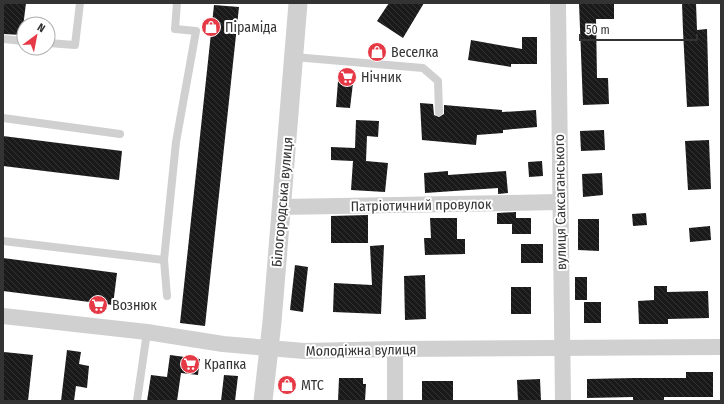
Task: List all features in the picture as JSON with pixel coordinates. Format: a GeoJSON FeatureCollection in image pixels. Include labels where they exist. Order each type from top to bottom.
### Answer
{"type":"FeatureCollection","features":[{"type":"Feature","properties":{"kind":"street","name":"Білогородська вулиця"},"geometry":{"type":"LineString","coordinates":[[263,401],[269,347],[298,3]]}},
{"type":"Feature","properties":{"kind":"street","name":"вулиця Саксаганського"},"geometry":{"type":"LineString","coordinates":[[558,3],[563,401]]}},
{"type":"Feature","properties":{"kind":"street","name":"Патріотичний провулок"},"geometry":{"type":"LineString","coordinates":[[281,207],[560,202]]}},
{"type":"Feature","properties":{"kind":"street","name":"Молодіжна вулиця"},"geometry":{"type":"LineString","coordinates":[[3,316],[147,332],[223,344],[304,351],[721,347]]}},
{"type":"Feature","properties":{"kind":"street"},"geometry":{"type":"LineString","coordinates":[[395,349],[395,401]]}},
{"type":"Feature","properties":{"kind":"lane"},"geometry":{"type":"LineString","coordinates":[[56,43],[75,45],[80,3]]}},
{"type":"Feature","properties":{"kind":"lane"},"geometry":{"type":"LineString","coordinates":[[167,296],[164,260],[176,142],[196,31],[175,29],[177,3]]}},
{"type":"Feature","properties":{"kind":"lane"},"geometry":{"type":"LineString","coordinates":[[3,39],[16,40]]}},
{"type":"Feature","properties":{"kind":"lane"},"geometry":{"type":"LineString","coordinates":[[293,57],[423,68],[438,81],[439,112]]}},
{"type":"Feature","properties":{"kind":"lane"},"geometry":{"type":"LineString","coordinates":[[3,118],[120,134]]}},
{"type":"Feature","properties":{"kind":"lane"},"geometry":{"type":"LineString","coordinates":[[3,242],[164,260]]}},
{"type":"Feature","properties":{"kind":"lane"},"geometry":{"type":"LineString","coordinates":[[137,401],[147,332]]}},
{"type":"Feature","properties":{"kind":"building"},"geometry":{"type":"Polygon","coordinates":[[[3,3],[26,3],[24,16],[16,16],[16,35],[3,34],[3,3]]]}},
{"type":"Feature","properties":{"kind":"building"},"geometry":{"type":"Polygon","coordinates":[[[389,3],[424,3],[403,38],[377,21],[389,3]]]}},
{"type":"Feature","properties":{"kind":"building"},"geometry":{"type":"Polygon","coordinates":[[[579,3],[614,3],[614,19],[596,19],[597,78],[608,78],[609,104],[583,105],[579,3]]]}},
{"type":"Feature","properties":{"kind":"building"},"geometry":{"type":"Polygon","coordinates":[[[682,3],[696,3],[697,30],[707,29],[709,106],[687,107],[682,3]]]}},
{"type":"Feature","properties":{"kind":"building"},"geometry":{"type":"Polygon","coordinates":[[[214,5],[239,7],[205,326],[180,323],[214,5]]]}},
{"type":"Feature","properties":{"kind":"building"},"geometry":{"type":"Polygon","coordinates":[[[522,37],[537,37],[537,64],[511,64],[511,67],[468,60],[471,40],[522,49],[522,37]]]}},
{"type":"Feature","properties":{"kind":"building"},"geometry":{"type":"Polygon","coordinates":[[[338,81],[353,83],[350,108],[336,107],[338,81]]]}},
{"type":"Feature","properties":{"kind":"building"},"geometry":{"type":"Polygon","coordinates":[[[420,103],[433,104],[434,115],[439,117],[444,114],[444,105],[502,110],[502,112],[536,110],[537,127],[503,130],[503,133],[477,135],[476,145],[422,140],[420,103]]]}},
{"type":"Feature","properties":{"kind":"building"},"geometry":{"type":"Polygon","coordinates":[[[356,120],[379,121],[378,137],[367,136],[366,161],[388,163],[385,192],[351,190],[353,161],[331,160],[331,147],[355,148],[356,120]]]}},
{"type":"Feature","properties":{"kind":"building"},"geometry":{"type":"Polygon","coordinates":[[[604,130],[605,150],[581,151],[580,131],[604,130]]]}},
{"type":"Feature","properties":{"kind":"building"},"geometry":{"type":"Polygon","coordinates":[[[3,136],[122,151],[119,180],[3,166],[3,136]]]}},
{"type":"Feature","properties":{"kind":"building"},"geometry":{"type":"Polygon","coordinates":[[[709,140],[711,189],[688,190],[685,141],[709,140]]]}},
{"type":"Feature","properties":{"kind":"building"},"geometry":{"type":"Polygon","coordinates":[[[542,161],[543,176],[529,177],[528,162],[542,161]]]}},
{"type":"Feature","properties":{"kind":"building"},"geometry":{"type":"Polygon","coordinates":[[[448,171],[448,175],[506,171],[508,193],[498,194],[498,188],[425,193],[424,173],[448,171]]]}},
{"type":"Feature","properties":{"kind":"building"},"geometry":{"type":"Polygon","coordinates":[[[602,173],[603,195],[583,197],[582,174],[602,173]]]}},
{"type":"Feature","properties":{"kind":"building"},"geometry":{"type":"Polygon","coordinates":[[[516,212],[516,218],[531,218],[531,234],[512,234],[512,224],[497,224],[497,213],[516,212]]]}},
{"type":"Feature","properties":{"kind":"building"},"geometry":{"type":"Polygon","coordinates":[[[646,213],[647,225],[633,226],[632,214],[646,213]]]}},
{"type":"Feature","properties":{"kind":"building"},"geometry":{"type":"Polygon","coordinates":[[[368,215],[368,243],[331,243],[331,216],[368,215]]]}},
{"type":"Feature","properties":{"kind":"building"},"geometry":{"type":"Polygon","coordinates":[[[430,218],[457,218],[457,239],[465,239],[465,254],[425,255],[424,238],[431,238],[430,218]]]}},
{"type":"Feature","properties":{"kind":"building"},"geometry":{"type":"Polygon","coordinates":[[[578,219],[599,219],[599,251],[578,250],[578,219]]]}},
{"type":"Feature","properties":{"kind":"building"},"geometry":{"type":"Polygon","coordinates":[[[710,226],[711,240],[690,242],[689,228],[710,226]]]}},
{"type":"Feature","properties":{"kind":"building"},"geometry":{"type":"Polygon","coordinates":[[[521,244],[543,244],[543,263],[521,263],[521,244]]]}},
{"type":"Feature","properties":{"kind":"building"},"geometry":{"type":"Polygon","coordinates":[[[384,245],[381,314],[333,312],[334,283],[372,285],[370,246],[384,245]]]}},
{"type":"Feature","properties":{"kind":"building"},"geometry":{"type":"Polygon","coordinates":[[[3,258],[117,273],[113,305],[3,291],[3,258]]]}},
{"type":"Feature","properties":{"kind":"building"},"geometry":{"type":"Polygon","coordinates":[[[295,265],[308,267],[303,312],[290,310],[295,265]]]}},
{"type":"Feature","properties":{"kind":"building"},"geometry":{"type":"Polygon","coordinates":[[[425,275],[426,319],[405,320],[404,276],[425,275]]]}},
{"type":"Feature","properties":{"kind":"building"},"geometry":{"type":"Polygon","coordinates":[[[575,277],[587,277],[587,300],[575,300],[575,277]]]}},
{"type":"Feature","properties":{"kind":"building"},"geometry":{"type":"Polygon","coordinates":[[[654,286],[667,286],[667,292],[708,291],[709,318],[668,319],[668,324],[639,324],[638,301],[654,300],[654,286]]]}},
{"type":"Feature","properties":{"kind":"building"},"geometry":{"type":"Polygon","coordinates":[[[511,287],[531,287],[531,314],[511,314],[511,287]]]}},
{"type":"Feature","properties":{"kind":"building"},"geometry":{"type":"Polygon","coordinates":[[[584,302],[601,302],[601,323],[584,323],[584,302]]]}},
{"type":"Feature","properties":{"kind":"building"},"geometry":{"type":"Polygon","coordinates":[[[67,350],[81,352],[79,364],[89,366],[87,388],[76,386],[74,401],[61,401],[67,350]]]}},
{"type":"Feature","properties":{"kind":"building"},"geometry":{"type":"Polygon","coordinates":[[[4,352],[33,355],[28,401],[3,401],[4,352]]]}},
{"type":"Feature","properties":{"kind":"building"},"geometry":{"type":"Polygon","coordinates":[[[170,355],[200,359],[198,375],[181,373],[177,401],[147,401],[151,375],[167,377],[170,355]]]}},
{"type":"Feature","properties":{"kind":"building"},"geometry":{"type":"Polygon","coordinates":[[[686,372],[713,372],[713,397],[664,397],[664,401],[633,401],[633,397],[587,398],[587,379],[686,378],[686,372]]]}},
{"type":"Feature","properties":{"kind":"building"},"geometry":{"type":"Polygon","coordinates":[[[224,375],[238,376],[235,401],[221,401],[224,375]]]}},
{"type":"Feature","properties":{"kind":"building"},"geometry":{"type":"Polygon","coordinates":[[[339,378],[363,378],[363,384],[366,384],[365,401],[338,401],[339,378]]]}},
{"type":"Feature","properties":{"kind":"building"},"geometry":{"type":"Polygon","coordinates":[[[540,379],[541,401],[518,401],[517,380],[540,379]]]}},
{"type":"Feature","properties":{"kind":"building"},"geometry":{"type":"Polygon","coordinates":[[[422,381],[453,381],[453,401],[422,401],[422,381]]]}},
{"type":"Feature","properties":{"kind":"place","name":"Піраміда"},"geometry":{"type":"Point","coordinates":[211,27]}},
{"type":"Feature","properties":{"kind":"place","name":"Веселка"},"geometry":{"type":"Point","coordinates":[377,52]}},
{"type":"Feature","properties":{"kind":"place","name":"Нічник"},"geometry":{"type":"Point","coordinates":[347,77]}},
{"type":"Feature","properties":{"kind":"place","name":"Вознюк"},"geometry":{"type":"Point","coordinates":[98,305]}},
{"type":"Feature","properties":{"kind":"place","name":"Крапка"},"geometry":{"type":"Point","coordinates":[190,364]}},
{"type":"Feature","properties":{"kind":"place","name":"МТС"},"geometry":{"type":"Point","coordinates":[287,385]}}]}
